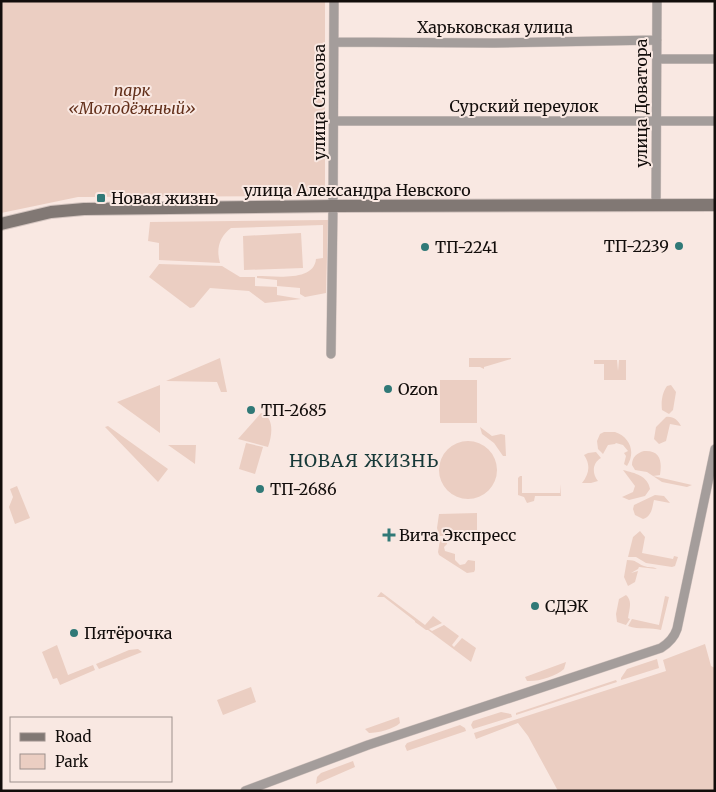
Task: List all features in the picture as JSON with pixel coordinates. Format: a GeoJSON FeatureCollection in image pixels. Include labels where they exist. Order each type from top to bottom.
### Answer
{"type":"FeatureCollection","features":[{"type":"Feature","properties":{"kind":"street","name":"улица Стасова"},"geometry":{"type":"LineString","coordinates":[[331,354],[334,1]]}},
{"type":"Feature","properties":{"kind":"street","name":"улица Доватора"},"geometry":{"type":"LineString","coordinates":[[656,206],[657,1]]}},
{"type":"Feature","properties":{"kind":"street","name":"Харьковская улица"},"geometry":{"type":"LineString","coordinates":[[334,42],[494,43],[657,40]]}},
{"type":"Feature","properties":{"kind":"street"},"geometry":{"type":"LineString","coordinates":[[657,59],[715,59]]}},
{"type":"Feature","properties":{"kind":"street","name":"Сурский переулок"},"geometry":{"type":"LineString","coordinates":[[334,121],[715,120]]}},
{"type":"Feature","properties":{"kind":"street","name":"улица Александра Невского"},"geometry":{"type":"LineString","coordinates":[[1,224],[50,212],[84,209],[715,205]]}},
{"type":"Feature","properties":{"kind":"street"},"geometry":{"type":"LineString","coordinates":[[245,791],[368,745],[648,653],[667,644],[676,634],[715,449]]}},
{"type":"Feature","properties":{"kind":"green space","name":"парк «Молодёжный»"},"geometry":{"type":"Polygon","coordinates":[[[1,1],[325,1],[325,196],[78,197],[1,213],[1,1]]]}},
{"type":"Feature","properties":{"kind":"green space"},"geometry":{"type":"Polygon","coordinates":[[[328,220],[326,293],[305,297],[300,294],[300,288],[277,286],[277,280],[257,278],[257,276],[283,277],[308,271],[314,266],[316,259],[323,258],[323,225],[231,228],[221,239],[218,253],[220,263],[159,260],[159,243],[148,241],[150,222],[328,220]]]}},
{"type":"Feature","properties":{"kind":"green space"},"geometry":{"type":"Polygon","coordinates":[[[301,233],[303,268],[244,270],[243,236],[301,233]]]}},
{"type":"Feature","properties":{"kind":"green space"},"geometry":{"type":"Polygon","coordinates":[[[159,264],[222,266],[240,277],[255,277],[255,286],[277,287],[277,295],[301,299],[265,303],[249,291],[210,288],[194,307],[190,308],[149,277],[159,264]]]}},
{"type":"Feature","properties":{"kind":"green space"},"geometry":{"type":"Polygon","coordinates":[[[220,358],[227,392],[221,392],[217,382],[166,381],[220,358]]]}},
{"type":"Feature","properties":{"kind":"green space"},"geometry":{"type":"Polygon","coordinates":[[[469,358],[511,359],[484,367],[484,369],[469,367],[469,358]]]}},
{"type":"Feature","properties":{"kind":"green space"},"geometry":{"type":"Polygon","coordinates":[[[594,360],[617,360],[618,371],[619,360],[626,360],[626,380],[604,380],[604,364],[594,364],[594,360]]]}},
{"type":"Feature","properties":{"kind":"green space"},"geometry":{"type":"Polygon","coordinates":[[[440,380],[477,380],[477,423],[440,423],[440,380]]]}},
{"type":"Feature","properties":{"kind":"green space"},"geometry":{"type":"Polygon","coordinates":[[[160,385],[160,433],[117,402],[160,385]]]}},
{"type":"Feature","properties":{"kind":"green space"},"geometry":{"type":"Polygon","coordinates":[[[671,385],[676,392],[673,410],[669,414],[662,410],[662,401],[665,389],[671,385]]]}},
{"type":"Feature","properties":{"kind":"green space"},"geometry":{"type":"Polygon","coordinates":[[[261,413],[269,418],[271,427],[271,438],[268,447],[238,439],[261,413]]]}},
{"type":"Feature","properties":{"kind":"green space"},"geometry":{"type":"Polygon","coordinates":[[[666,417],[675,419],[681,426],[670,424],[666,441],[659,444],[654,439],[656,427],[666,417]]]}},
{"type":"Feature","properties":{"kind":"green space"},"geometry":{"type":"Polygon","coordinates":[[[108,426],[168,469],[158,482],[105,427],[108,426]]]}},
{"type":"Feature","properties":{"kind":"green space"},"geometry":{"type":"Polygon","coordinates":[[[480,427],[492,436],[505,435],[506,456],[503,456],[494,443],[482,434],[480,427]]]}},
{"type":"Feature","properties":{"kind":"green space"},"geometry":{"type":"Polygon","coordinates":[[[615,432],[624,437],[630,446],[631,455],[627,466],[624,464],[626,456],[624,453],[628,451],[623,445],[616,443],[608,445],[603,454],[598,449],[597,441],[600,434],[615,432]]]}},
{"type":"Feature","properties":{"kind":"green space"},"geometry":{"type":"Polygon","coordinates":[[[468,441],[479,443],[492,454],[497,470],[495,481],[484,494],[468,499],[457,497],[444,486],[439,470],[441,459],[452,446],[468,441]]]}},
{"type":"Feature","properties":{"kind":"green space"},"geometry":{"type":"Polygon","coordinates":[[[246,443],[263,447],[255,474],[239,469],[246,443]]]}},
{"type":"Feature","properties":{"kind":"green space"},"geometry":{"type":"Polygon","coordinates":[[[168,445],[196,445],[195,464],[168,445]]]}},
{"type":"Feature","properties":{"kind":"green space"},"geometry":{"type":"Polygon","coordinates":[[[644,451],[654,452],[659,458],[661,466],[660,475],[653,476],[647,472],[635,470],[632,465],[633,460],[637,454],[644,451]]]}},
{"type":"Feature","properties":{"kind":"green space"},"geometry":{"type":"Polygon","coordinates":[[[596,452],[601,458],[596,463],[594,469],[598,481],[582,483],[588,469],[588,462],[584,455],[596,452]]]}},
{"type":"Feature","properties":{"kind":"green space"},"geometry":{"type":"Polygon","coordinates":[[[623,470],[636,474],[647,481],[650,489],[645,496],[629,500],[622,497],[633,492],[635,486],[623,470]]]}},
{"type":"Feature","properties":{"kind":"green space"},"geometry":{"type":"Polygon","coordinates":[[[522,476],[522,493],[560,493],[560,484],[561,496],[535,496],[534,501],[527,503],[524,497],[518,495],[518,478],[522,476]]]}},
{"type":"Feature","properties":{"kind":"green space"},"geometry":{"type":"Polygon","coordinates":[[[653,476],[692,485],[687,487],[662,482],[653,476]]]}},
{"type":"Feature","properties":{"kind":"green space"},"geometry":{"type":"Polygon","coordinates":[[[17,486],[30,518],[15,524],[9,507],[13,497],[10,489],[17,486]]]}},
{"type":"Feature","properties":{"kind":"green space"},"geometry":{"type":"Polygon","coordinates":[[[655,495],[664,496],[670,503],[654,500],[648,516],[643,519],[635,515],[634,505],[655,495]]]}},
{"type":"Feature","properties":{"kind":"green space"},"geometry":{"type":"Polygon","coordinates":[[[477,513],[477,535],[439,536],[437,528],[439,514],[477,513]]]}},
{"type":"Feature","properties":{"kind":"green space"},"geometry":{"type":"Polygon","coordinates":[[[640,531],[645,537],[642,553],[673,559],[674,556],[678,557],[675,566],[646,563],[636,557],[628,557],[633,537],[640,531]]]}},
{"type":"Feature","properties":{"kind":"green space"},"geometry":{"type":"Polygon","coordinates":[[[447,539],[447,544],[444,547],[445,551],[455,554],[455,560],[460,565],[465,564],[468,560],[475,561],[474,572],[467,573],[439,555],[440,540],[447,539]]]}},
{"type":"Feature","properties":{"kind":"green space"},"geometry":{"type":"Polygon","coordinates":[[[627,560],[657,569],[639,567],[631,573],[638,571],[635,582],[628,586],[624,577],[627,560]]]}},
{"type":"Feature","properties":{"kind":"green space"},"geometry":{"type":"Polygon","coordinates":[[[381,592],[425,625],[433,616],[442,623],[429,629],[432,631],[444,625],[459,636],[452,645],[454,647],[462,638],[476,648],[471,662],[384,597],[377,597],[381,592]]]}},
{"type":"Feature","properties":{"kind":"green space"},"geometry":{"type":"Polygon","coordinates":[[[626,595],[630,603],[628,618],[630,619],[626,625],[617,622],[616,614],[619,599],[626,595]]]}},
{"type":"Feature","properties":{"kind":"green space"},"geometry":{"type":"Polygon","coordinates":[[[665,596],[669,597],[661,630],[628,626],[632,619],[659,625],[665,596]]]}},
{"type":"Feature","properties":{"kind":"green space"},"geometry":{"type":"Polygon","coordinates":[[[705,644],[711,666],[715,668],[715,791],[558,791],[528,736],[518,723],[476,739],[474,733],[666,671],[663,660],[705,644]]]}},
{"type":"Feature","properties":{"kind":"green space"},"geometry":{"type":"Polygon","coordinates":[[[57,645],[68,675],[93,665],[95,670],[60,685],[57,678],[53,679],[42,652],[57,645]]]}},
{"type":"Feature","properties":{"kind":"green space"},"geometry":{"type":"Polygon","coordinates":[[[138,649],[142,652],[99,669],[96,664],[129,650],[138,649]]]}},
{"type":"Feature","properties":{"kind":"green space"},"geometry":{"type":"Polygon","coordinates":[[[657,659],[659,668],[621,680],[627,669],[657,659]]]}},
{"type":"Feature","properties":{"kind":"green space"},"geometry":{"type":"Polygon","coordinates":[[[566,662],[564,669],[547,678],[527,681],[525,677],[566,662]]]}},
{"type":"Feature","properties":{"kind":"green space"},"geometry":{"type":"Polygon","coordinates":[[[616,680],[617,682],[516,715],[516,713],[616,680]]]}},
{"type":"Feature","properties":{"kind":"green space"},"geometry":{"type":"Polygon","coordinates":[[[251,687],[256,702],[223,715],[217,700],[251,687]]]}},
{"type":"Feature","properties":{"kind":"green space"},"geometry":{"type":"Polygon","coordinates":[[[501,712],[511,714],[512,717],[473,729],[471,725],[473,721],[501,712]]]}},
{"type":"Feature","properties":{"kind":"green space"},"geometry":{"type":"Polygon","coordinates":[[[399,717],[400,723],[390,729],[369,733],[365,729],[399,717]]]}},
{"type":"Feature","properties":{"kind":"green space"},"geometry":{"type":"Polygon","coordinates":[[[460,725],[466,731],[407,751],[405,746],[407,743],[460,725]]]}},
{"type":"Feature","properties":{"kind":"green space"},"geometry":{"type":"Polygon","coordinates":[[[353,761],[355,767],[316,784],[317,777],[321,773],[353,761]]]}},
{"type":"Feature","properties":{"kind":"place","name":"Новая жизнь"},"geometry":{"type":"Point","coordinates":[101,198]}},
{"type":"Feature","properties":{"kind":"place","name":"ТП-2239"},"geometry":{"type":"Point","coordinates":[679,246]}},
{"type":"Feature","properties":{"kind":"place","name":"ТП-2241"},"geometry":{"type":"Point","coordinates":[425,247]}},
{"type":"Feature","properties":{"kind":"place","name":"Ozon"},"geometry":{"type":"Point","coordinates":[388,389]}},
{"type":"Feature","properties":{"kind":"place","name":"ТП-2685"},"geometry":{"type":"Point","coordinates":[251,410]}},
{"type":"Feature","properties":{"kind":"place","name":"ТП-2686"},"geometry":{"type":"Point","coordinates":[260,489]}},
{"type":"Feature","properties":{"kind":"place","name":"Вита Экспресс"},"geometry":{"type":"Point","coordinates":[389,535]}},
{"type":"Feature","properties":{"kind":"place","name":"СДЭК"},"geometry":{"type":"Point","coordinates":[535,606]}},
{"type":"Feature","properties":{"kind":"place","name":"Пятёрочка"},"geometry":{"type":"Point","coordinates":[74,633]}},
{"type":"Feature","properties":{"kind":"district","name":"НОВАЯ ЖИЗНЬ"},"geometry":{"type":"Point","coordinates":[364,460]}}]}
